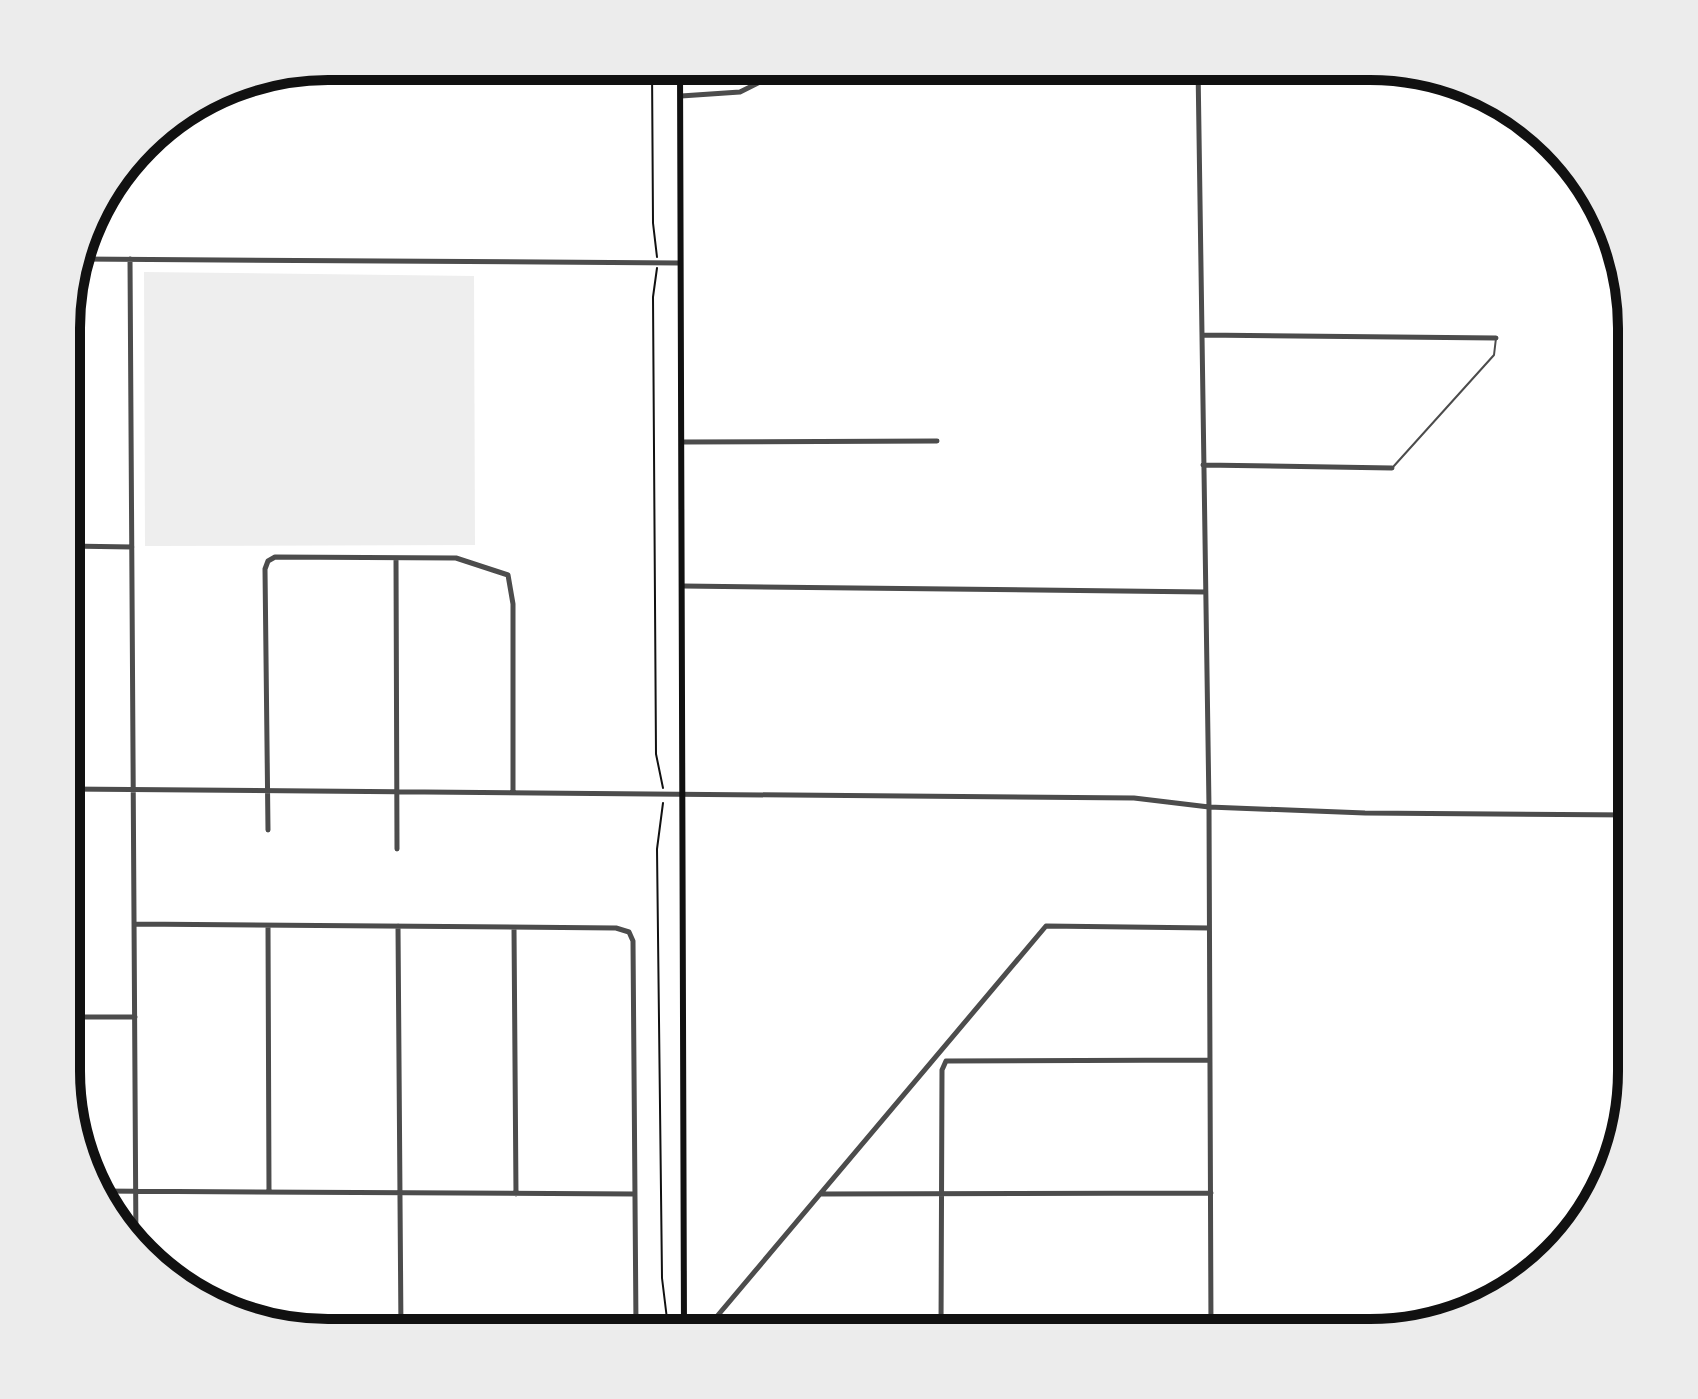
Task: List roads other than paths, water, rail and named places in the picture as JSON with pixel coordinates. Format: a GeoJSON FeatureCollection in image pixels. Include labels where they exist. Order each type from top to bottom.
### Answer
{"type":"FeatureCollection","features":[{"type":"Feature","properties":{"kind":"main road"},"geometry":{"type":"LineString","coordinates":[[680,81],[684,1319]]}},
{"type":"Feature","properties":{"kind":"street"},"geometry":{"type":"LineString","coordinates":[[681,96],[740,92],[762,81]]}},
{"type":"Feature","properties":{"kind":"street"},"geometry":{"type":"LineString","coordinates":[[1198,81],[1209,807],[1211,1318]]}},
{"type":"Feature","properties":{"kind":"street"},"geometry":{"type":"LineString","coordinates":[[90,259],[680,263]]}},
{"type":"Feature","properties":{"kind":"street"},"geometry":{"type":"LineString","coordinates":[[130,259],[136,1227]]}},
{"type":"Feature","properties":{"kind":"street"},"geometry":{"type":"LineString","coordinates":[[1202,335],[1496,338]]}},
{"type":"Feature","properties":{"kind":"street"},"geometry":{"type":"LineString","coordinates":[[683,442],[937,441]]}},
{"type":"Feature","properties":{"kind":"street"},"geometry":{"type":"LineString","coordinates":[[1203,465],[1392,468]]}},
{"type":"Feature","properties":{"kind":"street"},"geometry":{"type":"LineString","coordinates":[[80,546],[132,547]]}},
{"type":"Feature","properties":{"kind":"street"},"geometry":{"type":"LineString","coordinates":[[396,558],[397,849]]}},
{"type":"Feature","properties":{"kind":"street"},"geometry":{"type":"LineString","coordinates":[[268,830],[265,569],[271,559],[456,558],[505,572],[512,583],[513,793]]}},
{"type":"Feature","properties":{"kind":"street"},"geometry":{"type":"LineString","coordinates":[[683,586],[1205,592]]}},
{"type":"Feature","properties":{"kind":"street"},"geometry":{"type":"LineString","coordinates":[[81,789],[1134,798],[1209,807],[1469,816],[1618,815]]}},
{"type":"Feature","properties":{"kind":"street"},"geometry":{"type":"LineString","coordinates":[[134,924],[616,928],[629,932],[633,941],[636,1319]]}},
{"type":"Feature","properties":{"kind":"street"},"geometry":{"type":"LineString","coordinates":[[268,926],[269,1192]]}},
{"type":"Feature","properties":{"kind":"street"},"geometry":{"type":"LineString","coordinates":[[398,926],[401,1319]]}},
{"type":"Feature","properties":{"kind":"street"},"geometry":{"type":"LineString","coordinates":[[714,1319],[1046,926],[1209,928]]}},
{"type":"Feature","properties":{"kind":"street"},"geometry":{"type":"LineString","coordinates":[[514,928],[516,1194]]}},
{"type":"Feature","properties":{"kind":"street"},"geometry":{"type":"LineString","coordinates":[[81,1017],[135,1017]]}},
{"type":"Feature","properties":{"kind":"street"},"geometry":{"type":"LineString","coordinates":[[941,1318],[942,1070],[946,1061],[1210,1060]]}},
{"type":"Feature","properties":{"kind":"street"},"geometry":{"type":"LineString","coordinates":[[112,1191],[635,1194]]}},
{"type":"Feature","properties":{"kind":"street"},"geometry":{"type":"LineString","coordinates":[[820,1194],[1211,1193]]}},
{"type":"Feature","properties":{"kind":"lane"},"geometry":{"type":"LineString","coordinates":[[1392,468],[1494,355],[1496,338]]}}]}
